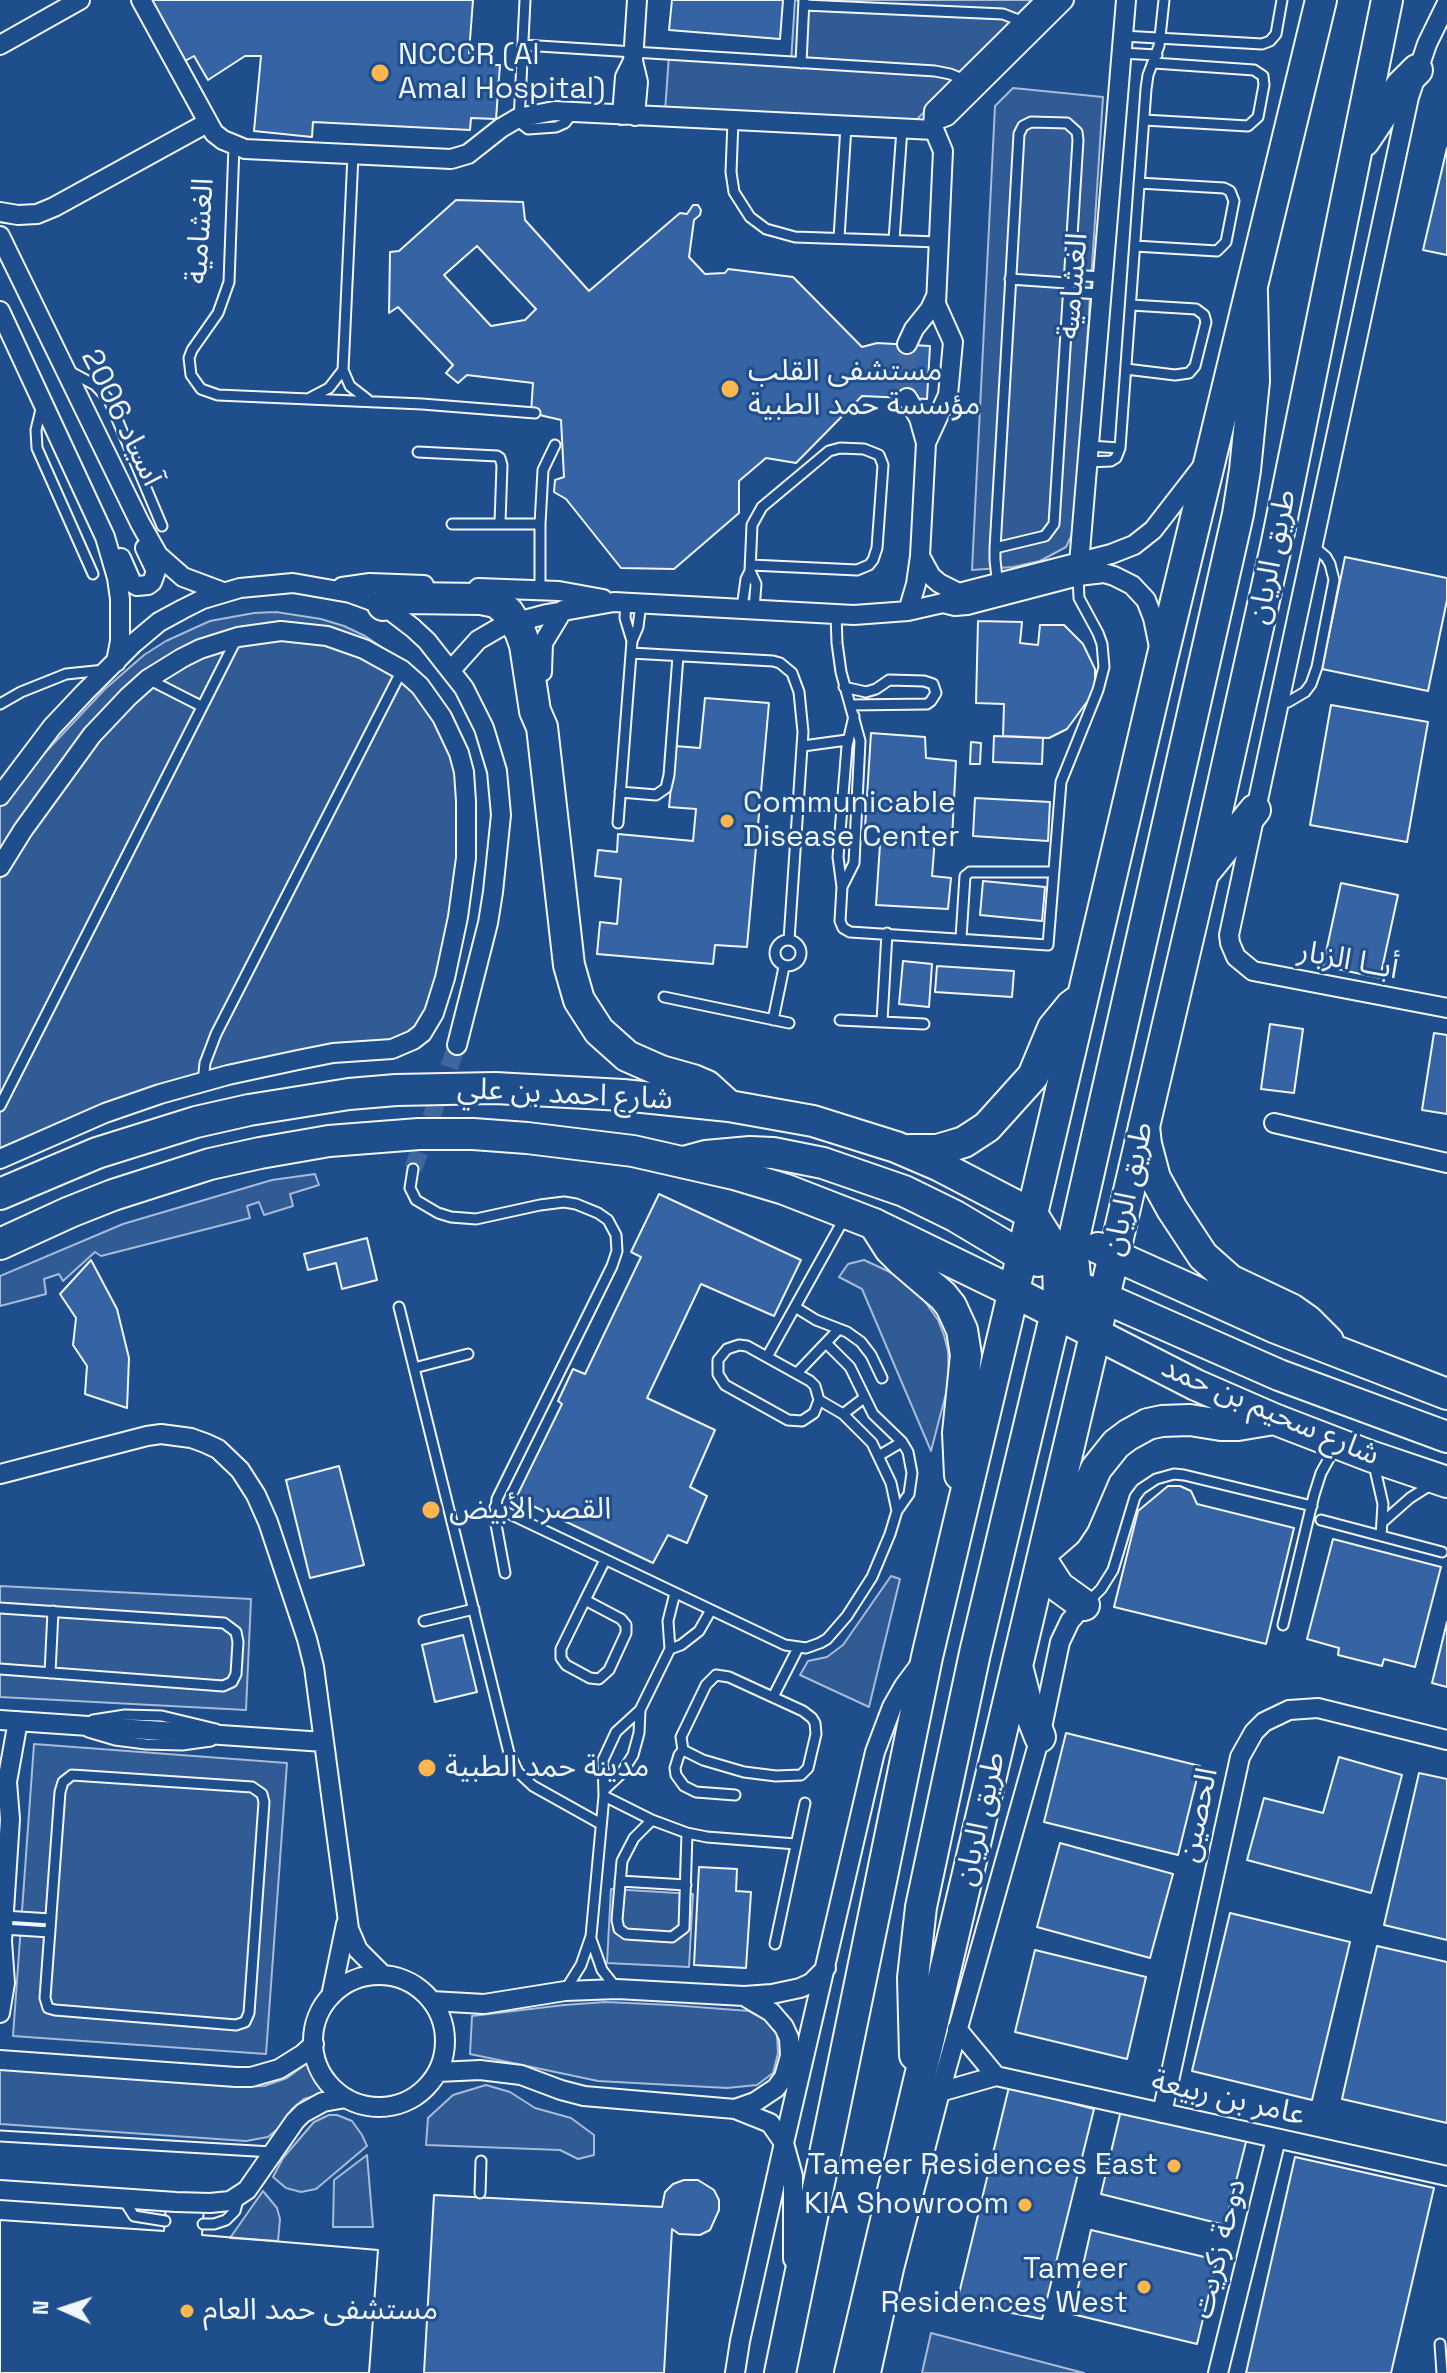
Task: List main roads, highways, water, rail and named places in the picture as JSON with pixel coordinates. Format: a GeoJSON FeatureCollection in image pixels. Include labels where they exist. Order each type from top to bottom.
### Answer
{"type":"FeatureCollection","features":[{"type":"Feature","properties":{"kind":"main road"},"geometry":{"type":"LineString","coordinates":[[780,2373],[927,1657],[1321,0]]}},
{"type":"Feature","properties":{"kind":"main road","name":"طريق الريان"},"geometry":{"type":"LineString","coordinates":[[1072,1279],[1114,1255],[1277,542],[1387,0]]}},
{"type":"Feature","properties":{"kind":"main road"},"geometry":{"type":"LineString","coordinates":[[1356,153],[1401,86],[1417,70]]}},
{"type":"Feature","properties":{"kind":"main road"},"geometry":{"type":"LineString","coordinates":[[929,2088],[914,2037],[913,1978],[921,1907],[975,1653],[1072,1279],[1238,514],[1254,381],[1252,293]]}},
{"type":"Feature","properties":{"kind":"main road"},"geometry":{"type":"LineString","coordinates":[[383,605],[406,598],[488,600],[502,606],[515,621],[525,645],[535,711],[542,727],[569,965],[579,1000],[599,1031],[627,1056],[707,1086],[729,1106]]}},
{"type":"Feature","properties":{"kind":"main road"},"geometry":{"type":"LineString","coordinates":[[1203,874],[1255,810]]}},
{"type":"Feature","properties":{"kind":"main road"},"geometry":{"type":"LineString","coordinates":[[896,1147],[937,1150],[964,1142],[987,1127],[1033,1076],[1053,1028],[1082,998]]}},
{"type":"Feature","properties":{"kind":"main road","name":"شارع احمد بن علي"},"geometry":{"type":"LineString","coordinates":[[0,1194],[144,1137],[249,1110],[349,1094],[445,1088],[559,1090],[729,1106],[813,1121],[896,1147],[938,1165],[1032,1214],[1072,1279]]}},
{"type":"Feature","properties":{"kind":"main road"},"geometry":{"type":"LineString","coordinates":[[1144,1127],[1150,1161],[1162,1194],[1203,1256],[1230,1280],[1291,1309],[1324,1336],[1337,1352]]}},
{"type":"Feature","properties":{"kind":"main road","name":"شارع احمد بن علي"},"geometry":{"type":"LineString","coordinates":[[0,1244],[70,1212],[161,1178],[260,1153],[329,1141],[419,1134],[473,1134],[581,1144],[684,1162],[759,1181],[861,1218],[1014,1292],[1072,1279],[1114,1255]]}},
{"type":"Feature","properties":{"kind":"main road"},"geometry":{"type":"LineString","coordinates":[[684,1162],[706,1156],[750,1152],[784,1155],[877,1180],[955,1216],[1022,1256],[1279,1375],[1447,1437]]}},
{"type":"Feature","properties":{"kind":"main road"},"geometry":{"type":"LineString","coordinates":[[861,1218],[901,1260],[943,1296],[962,1330],[966,1355],[958,1450],[964,1503]]}},
{"type":"Feature","properties":{"kind":"main road"},"geometry":{"type":"LineString","coordinates":[[1114,1255],[1216,1302],[1447,1394]]}},
{"type":"Feature","properties":{"kind":"main road"},"geometry":{"type":"LineString","coordinates":[[1072,1279],[1096,1334]]}},
{"type":"Feature","properties":{"kind":"main road","name":"طريق الريان"},"geometry":{"type":"LineString","coordinates":[[850,2373],[929,2088],[1017,1664],[1096,1334]]}},
{"type":"Feature","properties":{"kind":"main road","name":"شارع سحيم بن حمد"},"geometry":{"type":"LineString","coordinates":[[1096,1334],[1196,1385],[1274,1419],[1443,1481]]}},
{"type":"Feature","properties":{"kind":"main road"},"geometry":{"type":"LineString","coordinates":[[1084,1605],[1059,1587],[1043,1556],[1066,1532],[1081,1507],[1096,1469],[1116,1444],[1148,1424],[1162,1421],[1190,1420],[1238,1425],[1274,1419]]}},
{"type":"Feature","properties":{"kind":"main road"},"geometry":{"type":"LineString","coordinates":[[1017,1664],[1026,1701],[1040,1737]]}},
{"type":"Feature","properties":{"kind":"tunnel"},"geometry":{"type":"LineString","coordinates":[[907,344],[907,398]]}},
{"type":"Feature","properties":{"kind":"tunnel"},"geometry":{"type":"LineString","coordinates":[[413,1169],[457,1045]]}},
{"type":"Feature","properties":{"kind":"place","name":"NCCCR (Al Amal Hospital)"},"geometry":{"type":"Point","coordinates":[380,73]}},
{"type":"Feature","properties":{"kind":"place","name":"مستشفى القلب مؤسسة حمد الطبية"},"geometry":{"type":"Point","coordinates":[730,389]}},
{"type":"Feature","properties":{"kind":"place","name":"Communicable Disease Center"},"geometry":{"type":"Point","coordinates":[727,821]}},
{"type":"Feature","properties":{"kind":"place","name":"القصر الأبيض"},"geometry":{"type":"Point","coordinates":[431,1510]}},
{"type":"Feature","properties":{"kind":"place","name":"مدينة حمد الطبية"},"geometry":{"type":"Point","coordinates":[427,1768]}},
{"type":"Feature","properties":{"kind":"place","name":"Tameer Residences East"},"geometry":{"type":"Point","coordinates":[1174,2166]}},
{"type":"Feature","properties":{"kind":"place","name":"KIA Showroom"},"geometry":{"type":"Point","coordinates":[1025,2205]}},
{"type":"Feature","properties":{"kind":"place","name":"Tameer Residences West"},"geometry":{"type":"Point","coordinates":[1144,2287]}},
{"type":"Feature","properties":{"kind":"place","name":"مستشفى حمد العام"},"geometry":{"type":"Point","coordinates":[187,2311]}}]}
